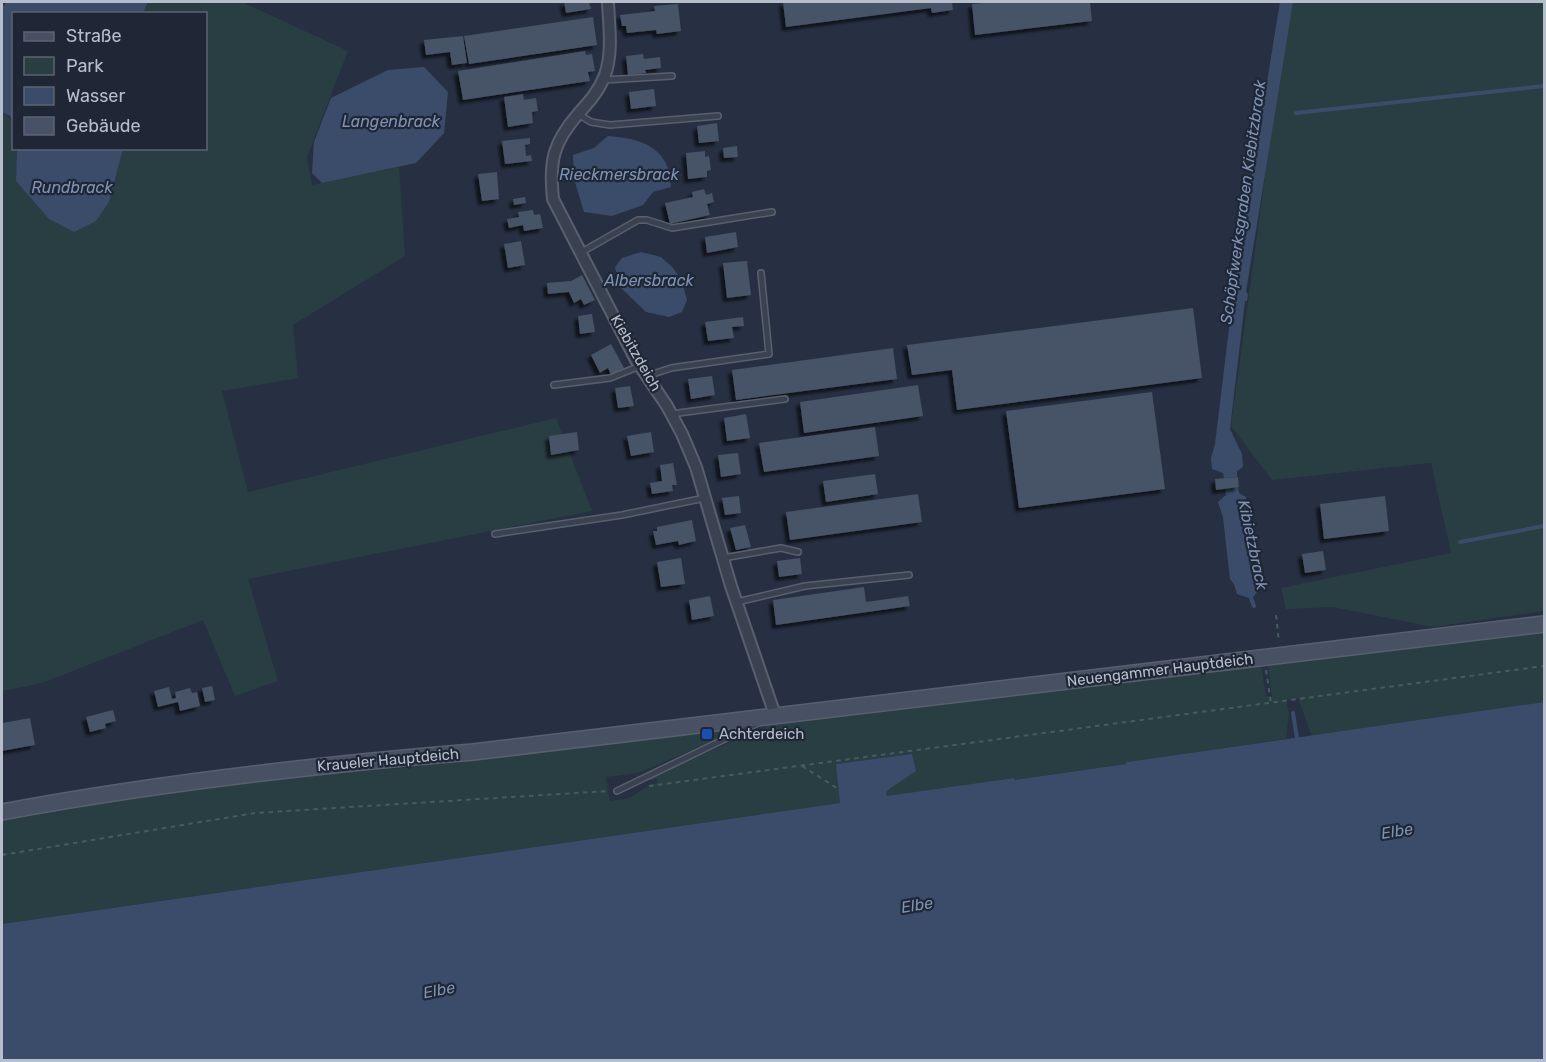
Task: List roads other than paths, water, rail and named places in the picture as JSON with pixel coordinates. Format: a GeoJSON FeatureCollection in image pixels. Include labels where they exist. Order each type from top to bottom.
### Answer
{"type":"FeatureCollection","features":[{"type":"Feature","properties":{"kind":"street","name":"Kiebitzdeich"},"geometry":{"type":"LineString","coordinates":[[608,2],[609,54],[602,80],[594,96],[565,131],[554,151],[550,172],[553,199],[640,365],[671,414],[696,467],[774,715]]}},
{"type":"Feature","properties":{"kind":"street","name":"Neuengammer Hauptdeich"},"geometry":{"type":"LineString","coordinates":[[774,715],[1545,624]]}},
{"type":"Feature","properties":{"kind":"street","name":"Kraueler Hauptdeich"},"geometry":{"type":"LineString","coordinates":[[2,812],[65,800],[265,772],[473,752],[774,715]]}},
{"type":"Feature","properties":{"kind":"lane"},"geometry":{"type":"LineString","coordinates":[[602,80],[672,76]]}},
{"type":"Feature","properties":{"kind":"lane"},"geometry":{"type":"LineString","coordinates":[[578,114],[591,122],[610,125],[718,116]]}},
{"type":"Feature","properties":{"kind":"lane"},"geometry":{"type":"LineString","coordinates":[[580,253],[638,220],[647,220],[672,228],[772,212]]}},
{"type":"Feature","properties":{"kind":"lane"},"geometry":{"type":"LineString","coordinates":[[647,376],[671,368],[769,354],[761,273]]}},
{"type":"Feature","properties":{"kind":"lane"},"geometry":{"type":"LineString","coordinates":[[554,385],[610,378],[640,365]]}},
{"type":"Feature","properties":{"kind":"lane"},"geometry":{"type":"LineString","coordinates":[[671,414],[785,399]]}},
{"type":"Feature","properties":{"kind":"lane"},"geometry":{"type":"LineString","coordinates":[[495,534],[622,515],[705,498]]}},
{"type":"Feature","properties":{"kind":"lane"},"geometry":{"type":"LineString","coordinates":[[723,558],[781,548],[798,552]]}},
{"type":"Feature","properties":{"kind":"lane"},"geometry":{"type":"LineString","coordinates":[[737,602],[805,586],[909,575]]}},
{"type":"Feature","properties":{"kind":"lane"},"geometry":{"type":"LineString","coordinates":[[617,791],[774,715]]}},
{"type":"Feature","properties":{"kind":"water"},"geometry":{"type":"Polygon","coordinates":[[[7,2],[148,2],[143,12],[12,12],[12,121],[10,116],[2,112],[2,7],[7,2]]]}},
{"type":"Feature","properties":{"kind":"water"},"geometry":{"type":"Polygon","coordinates":[[[1280,2],[1293,2],[1246,292],[1248,294],[1247,301],[1245,301],[1230,429],[1242,454],[1243,467],[1237,471],[1237,477],[1224,478],[1223,473],[1212,469],[1211,458],[1215,444],[1236,271],[1260,127],[1257,125],[1258,120],[1261,119],[1280,2]]]}},
{"type":"Feature","properties":{"kind":"water","name":"Langenbrack"},"geometry":{"type":"Polygon","coordinates":[[[424,67],[448,92],[444,133],[416,163],[322,183],[312,173],[314,142],[331,98],[388,70],[424,67]]]}},
{"type":"Feature","properties":{"kind":"water","name":"Rieckmersbrack"},"geometry":{"type":"Polygon","coordinates":[[[608,136],[635,140],[658,152],[668,168],[671,187],[653,192],[643,205],[612,216],[584,212],[574,179],[573,155],[594,148],[608,136]]]}},
{"type":"Feature","properties":{"kind":"water","name":"Rundbrack"},"geometry":{"type":"Polygon","coordinates":[[[17,150],[123,150],[109,202],[96,221],[74,232],[49,219],[16,181],[17,150]]]}},
{"type":"Feature","properties":{"kind":"water","name":"Albersbrack"},"geometry":{"type":"Polygon","coordinates":[[[641,252],[661,257],[681,279],[687,300],[682,312],[669,317],[646,312],[620,287],[615,267],[622,258],[641,252]]]}},
{"type":"Feature","properties":{"kind":"water"},"geometry":{"type":"Polygon","coordinates":[[[1238,487],[1239,493],[1246,497],[1249,558],[1257,592],[1252,599],[1237,594],[1230,579],[1223,517],[1218,502],[1226,495],[1225,489],[1238,487]]]}},
{"type":"Feature","properties":{"kind":"water","name":"Elbe"},"geometry":{"type":"Polygon","coordinates":[[[1544,702],[1544,1060],[2,1060],[2,924],[840,803],[836,764],[912,754],[916,771],[888,790],[887,796],[1014,778],[1015,780],[1544,702]]]}},
{"type":"Feature","properties":{"kind":"waterway"},"geometry":{"type":"LineString","coordinates":[[1296,113],[1544,86]]}},
{"type":"Feature","properties":{"kind":"waterway"},"geometry":{"type":"LineString","coordinates":[[1460,542],[1544,526]]}},
{"type":"Feature","properties":{"kind":"waterway","name":"Kibietzbrack"},"geometry":{"type":"LineString","coordinates":[[1250,595],[1254,606]]}},
{"type":"Feature","properties":{"kind":"waterway"},"geometry":{"type":"LineString","coordinates":[[1293,713],[1297,738]]}},
{"type":"Feature","properties":{"kind":"place","name":"Achterdeich"},"geometry":{"type":"Point","coordinates":[707,734]}},
{"type":"Feature","properties":{"kind":"water label","name":"Schöpfwerksgraben Kiebitzbrack"},"geometry":{"type":"Point","coordinates":[1243,202]}}]}
